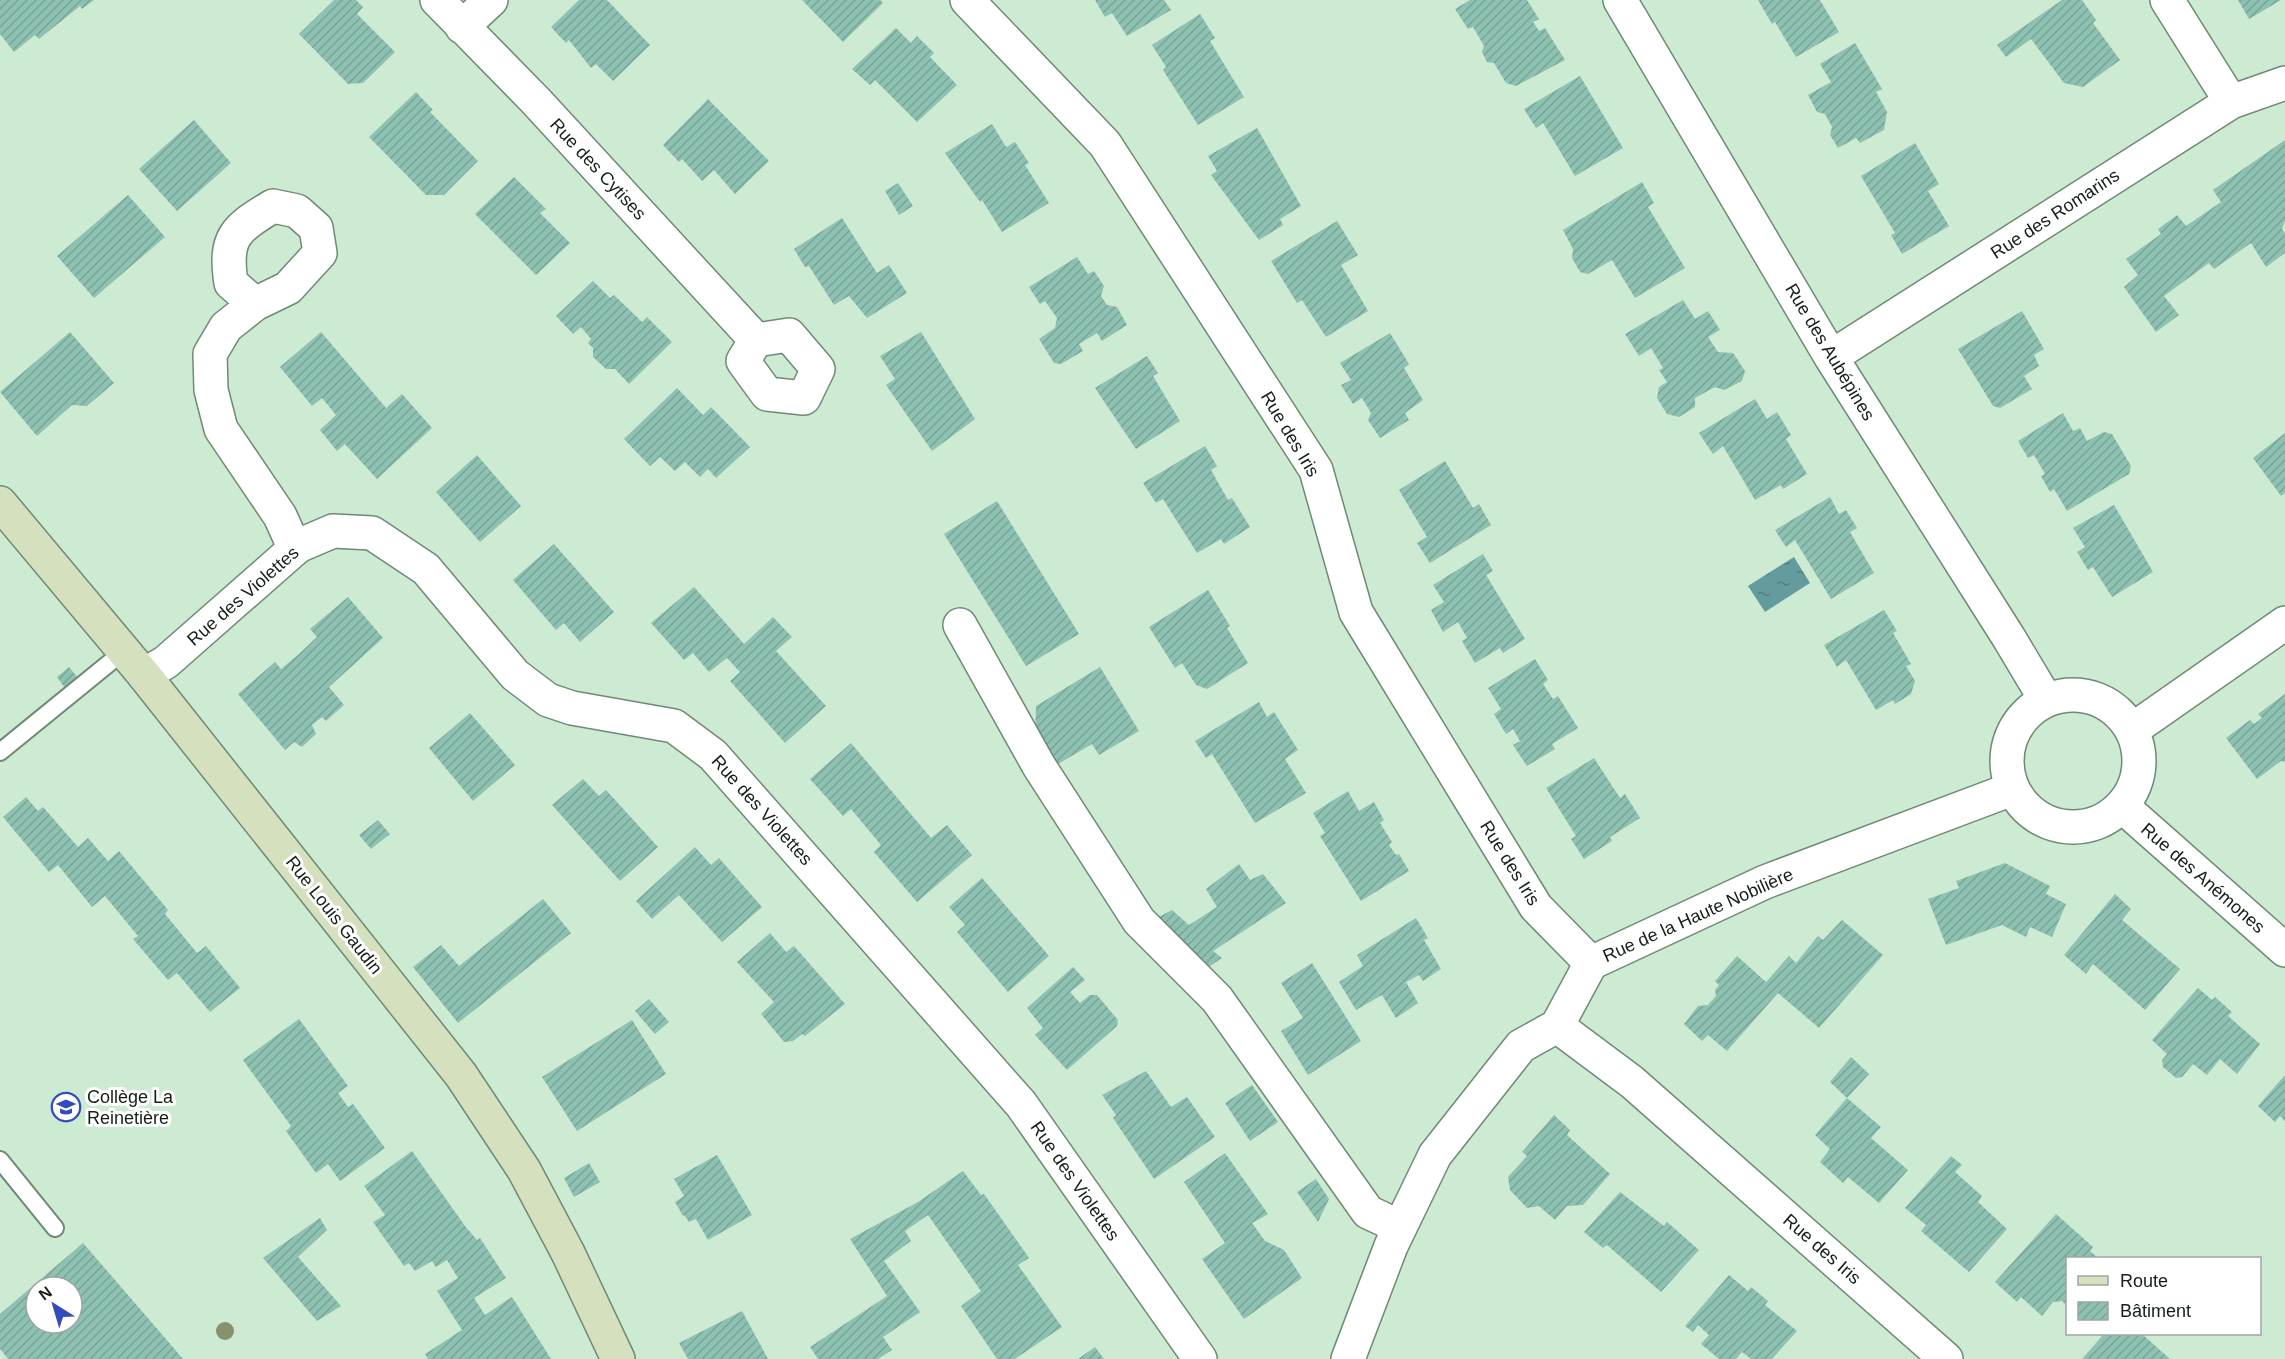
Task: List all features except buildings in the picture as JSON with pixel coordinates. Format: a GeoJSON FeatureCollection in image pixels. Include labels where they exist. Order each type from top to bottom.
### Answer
{"type":"FeatureCollection","features":[{"type":"Feature","properties":{"kind":"street","name":"Rue des Cytises"},"geometry":{"type":"LineString","coordinates":[[438,0],[535,100],[756,340]]}},
{"type":"Feature","properties":{"kind":"street"},"geometry":{"type":"LineString","coordinates":[[462,27],[491,0]]}},
{"type":"Feature","properties":{"kind":"street","name":"Rue des Iris"},"geometry":{"type":"LineString","coordinates":[[966,0],[1105,144],[1111,153],[1316,470],[1356,612],[1536,907],[1591,963]]}},
{"type":"Feature","properties":{"kind":"street","name":"Rue des Aubépines"},"geometry":{"type":"LineString","coordinates":[[1620,0],[1831,357],[2001,624],[2046,700]]}},
{"type":"Feature","properties":{"kind":"street"},"geometry":{"type":"LineString","coordinates":[[2167,0],[2231,102]]}},
{"type":"Feature","properties":{"kind":"street","name":"Rue des Romarins"},"geometry":{"type":"LineString","coordinates":[[1831,357],[2231,102],[2285,84]]}},
{"type":"Feature","properties":{"kind":"street"},"geometry":{"type":"LineString","coordinates":[[255,304],[226,327],[210,354],[211,390],[221,429],[280,516],[295,549]]}},
{"type":"Feature","properties":{"kind":"street","name":"Rue Louis Gaudin"},"geometry":{"type":"LineString","coordinates":[[0,503],[134,663],[461,1075],[524,1170],[568,1253],[618,1359]]}},
{"type":"Feature","properties":{"kind":"street","name":"Rue des Violettes"},"geometry":{"type":"LineString","coordinates":[[134,663],[166,662],[295,549],[333,531],[372,533],[426,569],[515,675],[548,700],[572,708],[674,726],[713,755],[1021,1104],[1200,1359]]}},
{"type":"Feature","properties":{"kind":"street"},"geometry":{"type":"LineString","coordinates":[[2133,730],[2285,623]]}},
{"type":"Feature","properties":{"kind":"street"},"geometry":{"type":"LineString","coordinates":[[960,625],[1039,766],[1139,921],[1216,999],[1368,1212],[1400,1227]]}},
{"type":"Feature","properties":{"kind":"street"},"geometry":{"type":"LineString","coordinates":[[2065,695],[2085,695],[2104,701],[2120,713],[2133,730],[2139,749],[2139,770],[2133,789],[2122,806],[2104,819],[2084,826],[2062,826],[2042,819],[2025,807],[2012,789],[2007,768],[2008,747],[2015,728],[2028,711],[2046,700],[2065,695]]}},
{"type":"Feature","properties":{"kind":"street","name":"Rue de la Haute Nobilière"},"geometry":{"type":"LineString","coordinates":[[1557,1026],[1591,963],[1765,882],[2012,789]]}},
{"type":"Feature","properties":{"kind":"street","name":"Rue des Anémones"},"geometry":{"type":"LineString","coordinates":[[2122,806],[2285,950]]}},
{"type":"Feature","properties":{"kind":"street"},"geometry":{"type":"LineString","coordinates":[[1348,1359],[1400,1227],[1435,1155],[1521,1046],[1557,1026]]}},
{"type":"Feature","properties":{"kind":"street","name":"Rue des Iris"},"geometry":{"type":"LineString","coordinates":[[1557,1026],[1632,1082],[1946,1359]]}},
{"type":"Feature","properties":{"kind":"lane"},"geometry":{"type":"LineString","coordinates":[[0,752],[134,663]]}},
{"type":"Feature","properties":{"kind":"lane"},"geometry":{"type":"LineString","coordinates":[[0,1160],[55,1228]]}},
{"type":"Feature","properties":{"kind":"water"},"geometry":{"type":"Polygon","coordinates":[[[1794,557],[1810,583],[1765,612],[1748,586],[1794,557]]]}},
{"type":"Feature","properties":{"kind":"place","name":"Collège La Reinetière"},"geometry":{"type":"Point","coordinates":[66,1107]}}]}
